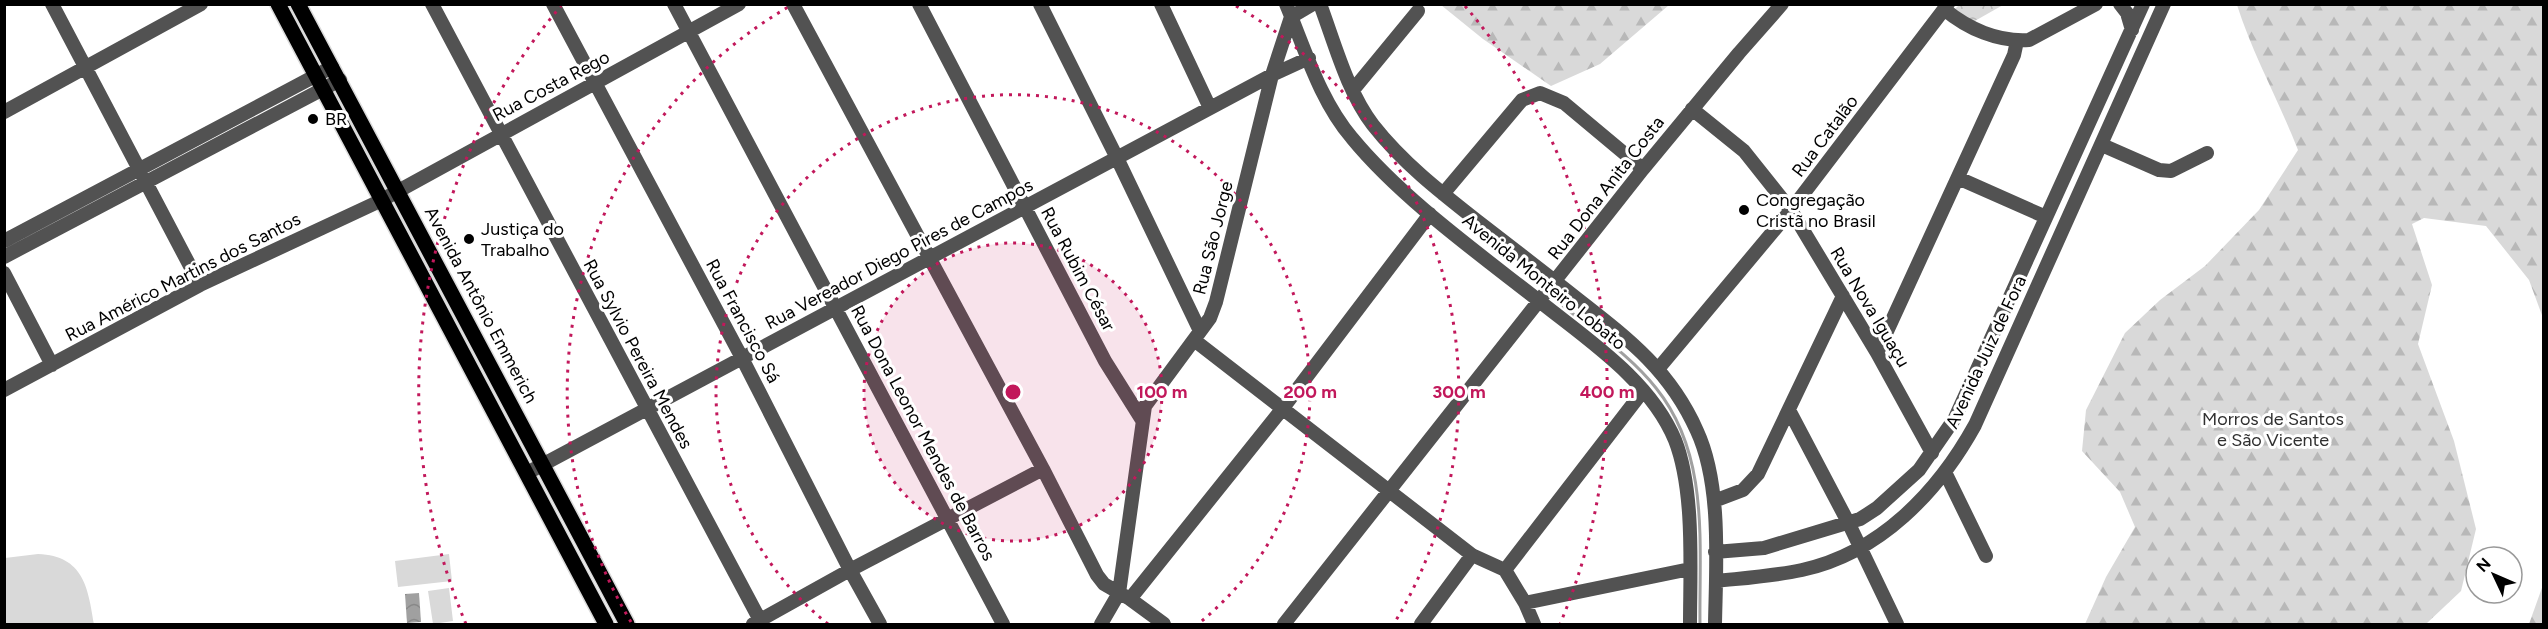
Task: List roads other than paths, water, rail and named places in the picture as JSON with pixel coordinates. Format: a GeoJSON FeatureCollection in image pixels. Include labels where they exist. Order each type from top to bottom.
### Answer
{"type":"FeatureCollection","features":[{"type":"Feature","properties":{"kind":"main road"},"geometry":{"type":"LineString","coordinates":[[278,4],[380,201],[606,624]]}},
{"type":"Feature","properties":{"kind":"main road","name":"Avenida Antônio Emmerich"},"geometry":{"type":"LineString","coordinates":[[298,4],[627,624]]}},
{"type":"Feature","properties":{"kind":"main road"},"geometry":{"type":"LineString","coordinates":[[588,593],[606,584]]}},
{"type":"Feature","properties":{"kind":"street"},"geometry":{"type":"LineString","coordinates":[[52,4],[200,285]]}},
{"type":"Feature","properties":{"kind":"street"},"geometry":{"type":"LineString","coordinates":[[4,112],[201,4]]}},
{"type":"Feature","properties":{"kind":"street","name":"Rua Sylvio Pereira Mendes"},"geometry":{"type":"LineString","coordinates":[[432,4],[647,409],[757,623]]}},
{"type":"Feature","properties":{"kind":"street","name":"Rua Francisco Sá"},"geometry":{"type":"LineString","coordinates":[[553,4],[742,358],[880,624]]}},
{"type":"Feature","properties":{"kind":"street","name":"Rua Dona Leonor Mendes de Barros"},"geometry":{"type":"LineString","coordinates":[[674,4],[1003,624]]}},
{"type":"Feature","properties":{"kind":"street","name":"Rua Costa Rego"},"geometry":{"type":"LineString","coordinates":[[380,201],[739,4]]}},
{"type":"Feature","properties":{"kind":"street"},"geometry":{"type":"LineString","coordinates":[[793,4],[1097,574],[1104,584],[1164,624]]}},
{"type":"Feature","properties":{"kind":"street","name":"Rua Rubim César"},"geometry":{"type":"LineString","coordinates":[[919,4],[1105,360],[1142,420]]}},
{"type":"Feature","properties":{"kind":"street"},"geometry":{"type":"LineString","coordinates":[[1040,4],[1118,158],[1197,335],[1283,408],[1389,492],[1472,555],[1505,570],[1534,624]]}},
{"type":"Feature","properties":{"kind":"street"},"geometry":{"type":"LineString","coordinates":[[1161,4],[1210,108]]}},
{"type":"Feature","properties":{"kind":"street"},"geometry":{"type":"LineString","coordinates":[[1290,12],[1313,4]]}},
{"type":"Feature","properties":{"kind":"street","name":"Avenida Monteiro Lobato"},"geometry":{"type":"LineString","coordinates":[[1320,4],[1353,90],[1371,122],[1386,141],[1409,165],[1443,194],[1624,336],[1672,384],[1698,432],[1706,458],[1714,501],[1715,624]]}},
{"type":"Feature","properties":{"kind":"street","name":"Rua Dona Anita Costa"},"geometry":{"type":"LineString","coordinates":[[1284,624],[1643,169],[1782,4]]}},
{"type":"Feature","properties":{"kind":"street"},"geometry":{"type":"LineString","coordinates":[[1946,6],[1974,30],[2017,41],[2029,40],[2096,4]]}},
{"type":"Feature","properties":{"kind":"street"},"geometry":{"type":"LineString","coordinates":[[2120,4],[2127,13],[2132,30]]}},
{"type":"Feature","properties":{"kind":"street","name":"Avenida Juiz de Fora"},"geometry":{"type":"LineString","coordinates":[[1715,552],[1764,548],[1860,519],[1905,484],[1932,453],[1955,418],[2144,4]]}},
{"type":"Feature","properties":{"kind":"street","name":"Avenida Juiz de Fora"},"geometry":{"type":"LineString","coordinates":[[1716,581],[1803,570],[1860,547],[1905,516],[1945,472],[1975,425],[2164,4]]}},
{"type":"Feature","properties":{"kind":"street","name":"Rua Catalão"},"geometry":{"type":"LineString","coordinates":[[1658,369],[1791,210],[1946,6]]}},
{"type":"Feature","properties":{"kind":"street"},"geometry":{"type":"LineString","coordinates":[[1353,90],[1418,11]]}},
{"type":"Feature","properties":{"kind":"street","name":"Avenida Monteiro Lobato"},"geometry":{"type":"LineString","coordinates":[[1290,12],[1333,114],[1372,161],[1430,214],[1593,343],[1643,391],[1674,439],[1680,458],[1687,498],[1690,624]]}},
{"type":"Feature","properties":{"kind":"street","name":"Rua São Jorge"},"geometry":{"type":"LineString","coordinates":[[1101,624],[1124,596],[1145,406],[1210,318],[1223,279],[1272,75],[1290,12]]}},
{"type":"Feature","properties":{"kind":"street"},"geometry":{"type":"LineString","coordinates":[[1877,353],[2014,55],[2017,41]]}},
{"type":"Feature","properties":{"kind":"street","name":"Rua Vereador Diego Pires de Campos"},"geometry":{"type":"LineString","coordinates":[[526,473],[1272,75],[1309,58]]}},
{"type":"Feature","properties":{"kind":"street"},"geometry":{"type":"LineString","coordinates":[[4,241],[138,169],[336,74]]}},
{"type":"Feature","properties":{"kind":"street"},"geometry":{"type":"LineString","coordinates":[[4,257],[145,182],[318,83]]}},
{"type":"Feature","properties":{"kind":"street"},"geometry":{"type":"LineString","coordinates":[[1443,194],[1522,100],[1540,93],[1564,103],[1643,169]]}},
{"type":"Feature","properties":{"kind":"street","name":"Rua Nova Iguaçu"},"geometry":{"type":"LineString","coordinates":[[1692,109],[1744,151],[1791,210],[1877,353],[1932,453]]}},
{"type":"Feature","properties":{"kind":"street"},"geometry":{"type":"LineString","coordinates":[[2102,145],[2159,170],[2182,167],[2207,153]]}},
{"type":"Feature","properties":{"kind":"street"},"geometry":{"type":"LineString","coordinates":[[1958,177],[2046,217]]}},
{"type":"Feature","properties":{"kind":"street","name":"Rua Américo Martins dos Santos"},"geometry":{"type":"LineString","coordinates":[[4,390],[200,285],[380,201]]}},
{"type":"Feature","properties":{"kind":"street"},"geometry":{"type":"LineString","coordinates":[[1124,596],[1283,408],[1430,214]]}},
{"type":"Feature","properties":{"kind":"street"},"geometry":{"type":"LineString","coordinates":[[4,273],[52,364]]}},
{"type":"Feature","properties":{"kind":"street"},"geometry":{"type":"LineString","coordinates":[[1714,501],[1743,490],[1758,474],[1843,296]]}},
{"type":"Feature","properties":{"kind":"street"},"geometry":{"type":"LineString","coordinates":[[1505,570],[1643,391]]}},
{"type":"Feature","properties":{"kind":"street"},"geometry":{"type":"LineString","coordinates":[[1789,410],[1849,524],[1897,624]]}},
{"type":"Feature","properties":{"kind":"street"},"geometry":{"type":"LineString","coordinates":[[757,623],[850,570],[1043,469]]}},
{"type":"Feature","properties":{"kind":"street"},"geometry":{"type":"LineString","coordinates":[[1945,472],[1986,556]]}},
{"type":"Feature","properties":{"kind":"street"},"geometry":{"type":"LineString","coordinates":[[1421,624],[1472,555]]}},
{"type":"Feature","properties":{"kind":"street"},"geometry":{"type":"LineString","coordinates":[[1524,603],[1690,569]]}},
{"type":"Feature","properties":{"kind":"water"},"geometry":{"type":"Polygon","coordinates":[[[419,593],[421,622],[407,623],[405,594],[419,593]]]}},
{"type":"Feature","properties":{"kind":"waterway"},"geometry":{"type":"LineString","coordinates":[[1561,304],[1623,354],[1646,376],[1673,414],[1686,442],[1698,501],[1700,624]]}},
{"type":"Feature","properties":{"kind":"place","name":"BR"},"geometry":{"type":"Point","coordinates":[313,119]}},
{"type":"Feature","properties":{"kind":"place","name":"Congregação Cristã no Brasil"},"geometry":{"type":"Point","coordinates":[1744,210]}},
{"type":"Feature","properties":{"kind":"place","name":"Justiça do Trabalho"},"geometry":{"type":"Point","coordinates":[469,239]}},
{"type":"Feature","properties":{"kind":"park label","name":"Morros de Santos e São Vicente"},"geometry":{"type":"Point","coordinates":[2273,429]}}]}
